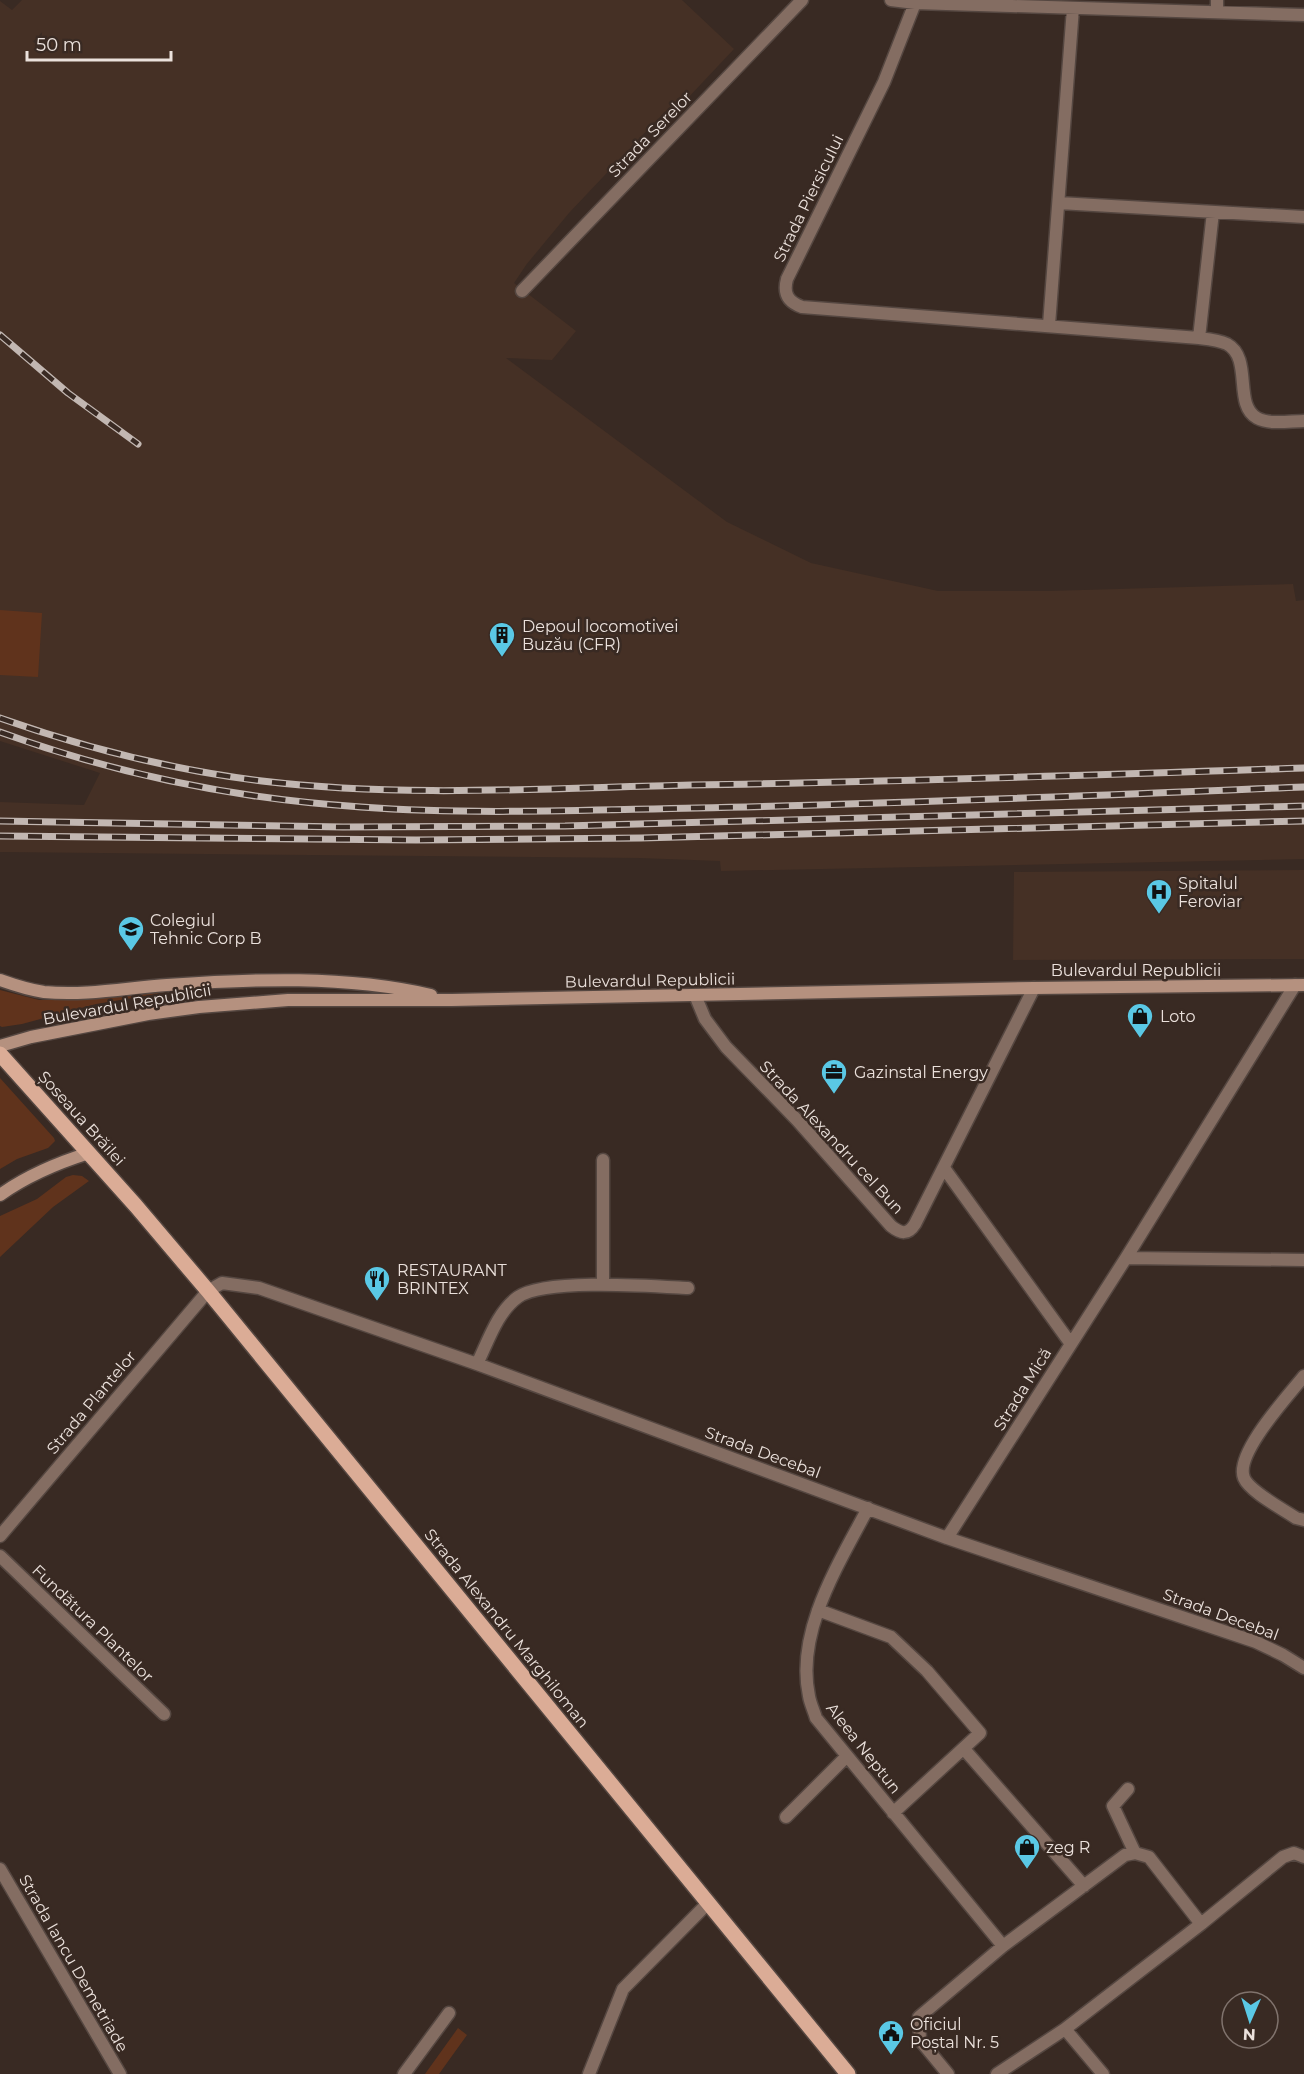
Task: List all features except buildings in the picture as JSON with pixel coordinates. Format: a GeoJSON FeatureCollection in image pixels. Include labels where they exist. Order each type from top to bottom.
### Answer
{"type":"FeatureCollection","features":[{"type":"Feature","properties":{"kind":"main road"},"geometry":{"type":"LineString","coordinates":[[0,980],[26,989],[45,992],[255,981],[331,982],[396,988],[452,1000]]}},
{"type":"Feature","properties":{"kind":"main road","name":"Bulevardul Republicii"},"geometry":{"type":"LineString","coordinates":[[0,1046],[42,1035],[148,1014],[199,1007],[288,1000],[452,1000],[1300,985]]}},
{"type":"Feature","properties":{"kind":"main road","name":"Șoseaua Brăilei"},"geometry":{"type":"LineString","coordinates":[[0,1054],[136,1206]]}},
{"type":"Feature","properties":{"kind":"main road"},"geometry":{"type":"LineString","coordinates":[[0,1195],[35,1173],[89,1153]]}},
{"type":"Feature","properties":{"kind":"main road","name":"Strada Alexandru Marghiloman"},"geometry":{"type":"LineString","coordinates":[[136,1206],[848,2074]]}},
{"type":"Feature","properties":{"kind":"street","name":"Strada Serelor"},"geometry":{"type":"LineString","coordinates":[[522,291],[802,0]]}},
{"type":"Feature","properties":{"kind":"street"},"geometry":{"type":"LineString","coordinates":[[891,0],[915,3],[1073,8],[1217,6],[1304,15]]}},
{"type":"Feature","properties":{"kind":"street","name":"Strada Piersicului"},"geometry":{"type":"LineString","coordinates":[[915,3],[884,82],[787,279],[786,294],[793,303],[802,306],[1049,325],[1225,342],[1240,360],[1245,399],[1249,411],[1256,418],[1265,421],[1304,421]]}},
{"type":"Feature","properties":{"kind":"street"},"geometry":{"type":"LineString","coordinates":[[1049,325],[1073,8]]}},
{"type":"Feature","properties":{"kind":"street"},"geometry":{"type":"LineString","coordinates":[[1059,203],[1304,217]]}},
{"type":"Feature","properties":{"kind":"street"},"geometry":{"type":"LineString","coordinates":[[1199,338],[1213,212]]}},
{"type":"Feature","properties":{"kind":"street","name":"Strada Mică"},"geometry":{"type":"LineString","coordinates":[[947,1538],[1300,985]]}},
{"type":"Feature","properties":{"kind":"street"},"geometry":{"type":"LineString","coordinates":[[1034,988],[944,1168],[1071,1344]]}},
{"type":"Feature","properties":{"kind":"street","name":"Strada Alexandru cel Bun"},"geometry":{"type":"LineString","coordinates":[[695,995],[705,1019],[726,1047],[797,1120],[898,1232],[910,1231],[944,1168]]}},
{"type":"Feature","properties":{"kind":"street"},"geometry":{"type":"LineString","coordinates":[[603,1160],[603,1284]]}},
{"type":"Feature","properties":{"kind":"street"},"geometry":{"type":"LineString","coordinates":[[1126,1258],[1304,1260]]}},
{"type":"Feature","properties":{"kind":"street","name":"Strada Decebal"},"geometry":{"type":"LineString","coordinates":[[208,1291],[222,1283],[259,1288],[477,1364],[947,1538],[1256,1642],[1304,1668]]}},
{"type":"Feature","properties":{"kind":"street"},"geometry":{"type":"LineString","coordinates":[[477,1364],[507,1307],[519,1296],[533,1290],[603,1284],[688,1288]]}},
{"type":"Feature","properties":{"kind":"street","name":"Strada Plantelor"},"geometry":{"type":"LineString","coordinates":[[0,1536],[208,1291]]}},
{"type":"Feature","properties":{"kind":"street"},"geometry":{"type":"LineString","coordinates":[[1304,1376],[1252,1444],[1242,1467],[1244,1478],[1250,1486],[1296,1518],[1304,1520]]}},
{"type":"Feature","properties":{"kind":"street","name":"Aleea Neptun"},"geometry":{"type":"LineString","coordinates":[[868,1508],[824,1592],[818,1610],[807,1669],[809,1695],[816,1718],[1004,1946]]}},
{"type":"Feature","properties":{"kind":"street","name":"Fundătura Plantelor"},"geometry":{"type":"LineString","coordinates":[[0,1556],[164,1714]]}},
{"type":"Feature","properties":{"kind":"street"},"geometry":{"type":"LineString","coordinates":[[818,1610],[891,1637],[927,1671],[981,1733],[893,1813]]}},
{"type":"Feature","properties":{"kind":"street"},"geometry":{"type":"LineString","coordinates":[[963,1749],[1084,1886]]}},
{"type":"Feature","properties":{"kind":"street"},"geometry":{"type":"LineString","coordinates":[[786,1817],[847,1756]]}},
{"type":"Feature","properties":{"kind":"street"},"geometry":{"type":"LineString","coordinates":[[1128,1789],[1113,1806],[1136,1853]]}},
{"type":"Feature","properties":{"kind":"street"},"geometry":{"type":"LineString","coordinates":[[948,2074],[920,2040],[919,2017],[1004,1946],[1125,1855],[1136,1853],[1149,1857],[1200,1924]]}},
{"type":"Feature","properties":{"kind":"street"},"geometry":{"type":"LineString","coordinates":[[997,2074],[1065,2029],[1282,1857],[1294,1853],[1304,1857]]}},
{"type":"Feature","properties":{"kind":"street","name":"Strada Iancu Demetriade"},"geometry":{"type":"LineString","coordinates":[[0,1869],[120,2074]]}},
{"type":"Feature","properties":{"kind":"street"},"geometry":{"type":"LineString","coordinates":[[589,2074],[623,1989],[709,1902]]}},
{"type":"Feature","properties":{"kind":"street"},"geometry":{"type":"LineString","coordinates":[[404,2074],[449,2013]]}},
{"type":"Feature","properties":{"kind":"street"},"geometry":{"type":"LineString","coordinates":[[1065,2029],[1102,2074]]}},
{"type":"Feature","properties":{"kind":"shaded area"},"geometry":{"type":"Polygon","coordinates":[[[22,0],[682,0],[734,49],[686,100],[675,102],[569,213],[514,283],[576,331],[552,360],[506,358],[727,522],[811,563],[938,591],[1049,591],[1293,584],[1296,601],[1304,600],[1304,859],[721,871],[720,861],[639,858],[0,852],[0,802],[84,805],[100,773],[0,741],[0,1],[12,10],[22,0]]]}},
{"type":"Feature","properties":{"kind":"shaded area"},"geometry":{"type":"Polygon","coordinates":[[[0,610],[42,613],[38,677],[0,675],[0,610]]]}},
{"type":"Feature","properties":{"kind":"shaded area","name":"Spitalul Feroviar"},"geometry":{"type":"Polygon","coordinates":[[[1304,870],[1304,959],[1013,960],[1014,872],[1304,870]]]}},
{"type":"Feature","properties":{"kind":"shaded area"},"geometry":{"type":"Polygon","coordinates":[[[0,990],[39,1000],[69,1000],[169,992],[96,1004],[22,1024],[2,1027],[0,1026],[0,990]]]}},
{"type":"Feature","properties":{"kind":"shaded area"},"geometry":{"type":"Polygon","coordinates":[[[0,1078],[55,1141],[48,1148],[17,1159],[0,1169],[0,1078]]]}},
{"type":"Feature","properties":{"kind":"shaded area"},"geometry":{"type":"Polygon","coordinates":[[[82,1176],[89,1181],[53,1207],[0,1257],[0,1216],[37,1199],[66,1177],[82,1176]]]}},
{"type":"Feature","properties":{"kind":"shaded area"},"geometry":{"type":"Polygon","coordinates":[[[458,2028],[467,2035],[439,2074],[425,2074],[458,2028]]]}},
{"type":"Feature","properties":{"kind":"railway"},"geometry":{"type":"LineString","coordinates":[[0,335],[68,393],[138,444]]}},
{"type":"Feature","properties":{"kind":"railway"},"geometry":{"type":"LineString","coordinates":[[0,718],[130,757],[195,771],[262,781],[369,789],[530,790],[1304,768]]}},
{"type":"Feature","properties":{"kind":"railway"},"geometry":{"type":"LineString","coordinates":[[0,732],[43,747],[132,772],[223,791],[315,803],[445,811],[773,806],[1304,787]]}},
{"type":"Feature","properties":{"kind":"railway"},"geometry":{"type":"LineString","coordinates":[[0,821],[343,827],[565,826],[1304,806]]}},
{"type":"Feature","properties":{"kind":"railway"},"geometry":{"type":"LineString","coordinates":[[0,836],[416,840],[641,838],[1304,821]]}},
{"type":"Feature","properties":{"kind":"place","name":"Depoul locomotivei Buzău (CFR)"},"geometry":{"type":"Point","coordinates":[502,658]}},
{"type":"Feature","properties":{"kind":"place","name":"Spitalul Feroviar"},"geometry":{"type":"Point","coordinates":[1159,915]}},
{"type":"Feature","properties":{"kind":"place","name":"Colegiul Tehnic Corp B"},"geometry":{"type":"Point","coordinates":[131,952]}},
{"type":"Feature","properties":{"kind":"place","name":"Loto"},"geometry":{"type":"Point","coordinates":[1140,1039]}},
{"type":"Feature","properties":{"kind":"place","name":"Gazinstal Energy"},"geometry":{"type":"Point","coordinates":[834,1095]}},
{"type":"Feature","properties":{"kind":"place","name":"RESTAURANT BRINTEX"},"geometry":{"type":"Point","coordinates":[377,1302]}},
{"type":"Feature","properties":{"kind":"place","name":"zeg R"},"geometry":{"type":"Point","coordinates":[1027,1870]}},
{"type":"Feature","properties":{"kind":"place","name":"Oficiul Poștal Nr. 5"},"geometry":{"type":"Point","coordinates":[891,2056]}}]}
